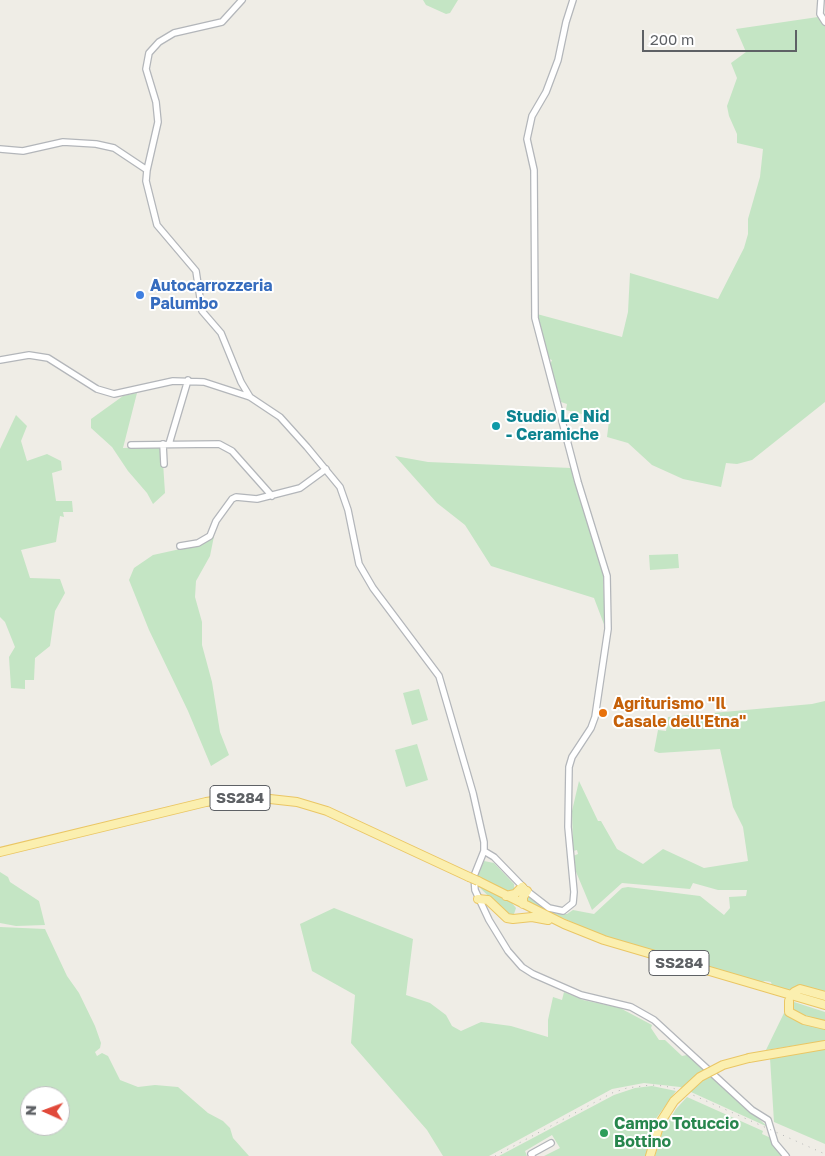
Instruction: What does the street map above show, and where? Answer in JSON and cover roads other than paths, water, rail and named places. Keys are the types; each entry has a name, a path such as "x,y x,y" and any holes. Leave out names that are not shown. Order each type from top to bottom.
{"main road":[{"name":"SS284","path":"0,852 206,802 235,798 261,798 297,802 327,810 564,924 628,948 793,997"},
{"path":"506,896 525,889"},
{"path":"507,918 518,913 519,902 525,889"},
{"path":"478,899 488,900 507,918 538,918 564,924"},
{"path":"825,996 800,989 793,997 788,1009 793,1015 825,1025"},
{"path":"793,997 825,1007"},
{"path":"650,1156 660,1123 674,1101 700,1077 723,1065 749,1058 825,1045"}],"street":[{"path":"242,0 222,22 174,33 159,42 149,53 146,69 156,102 158,122 147,170 147,189 154,220 160,230 196,272 202,311 221,333 241,382 250,397"},
{"path":"484,851 494,857 525,889 555,910 567,910 573,903 574,892 568,827 569,768 572,757 591,728 595,717 608,619 606,569 578,482 534,314 534,170 527,134 532,116 546,92 558,60 573,0"},
{"path":"821,0 820,14 825,22"},
{"path":"0,149 23,151 63,142 96,144 114,148 147,170"},
{"path":"0,360 29,355 48,358 97,389 114,394 164,382 188,380 204,382 250,397 280,417 326,469 344,495 359,564 373,588 439,676 473,793 484,851 474,876 478,899 508,951 527,971 581,995 631,1007 654,1020 752,1110 768,1120 775,1143 786,1156"},
{"path":"164,464 166,444 188,380"},
{"path":"132,445 213,443 229,448 272,496"},
{"path":"180,546 198,543 210,536 216,521 232,499 236,497 257,499 300,488 326,469"},
{"path":"532,1156 531,1154 551,1143"}],"railway":[{"path":"495,1156 612,1093 627,1088 651,1085 665,1086 686,1092 825,1154"}],"place":[{"name":"Autocarrozzeria Palumbo","path":"140,295"},
{"name":"Studio Le Nid - Ceramiche","path":"496,426"},
{"name":"Agriturismo \"Il Casale dell'Etna\"","path":"603,713"},
{"name":"Campo Totuccio Bottino","path":"604,1133"}]}
